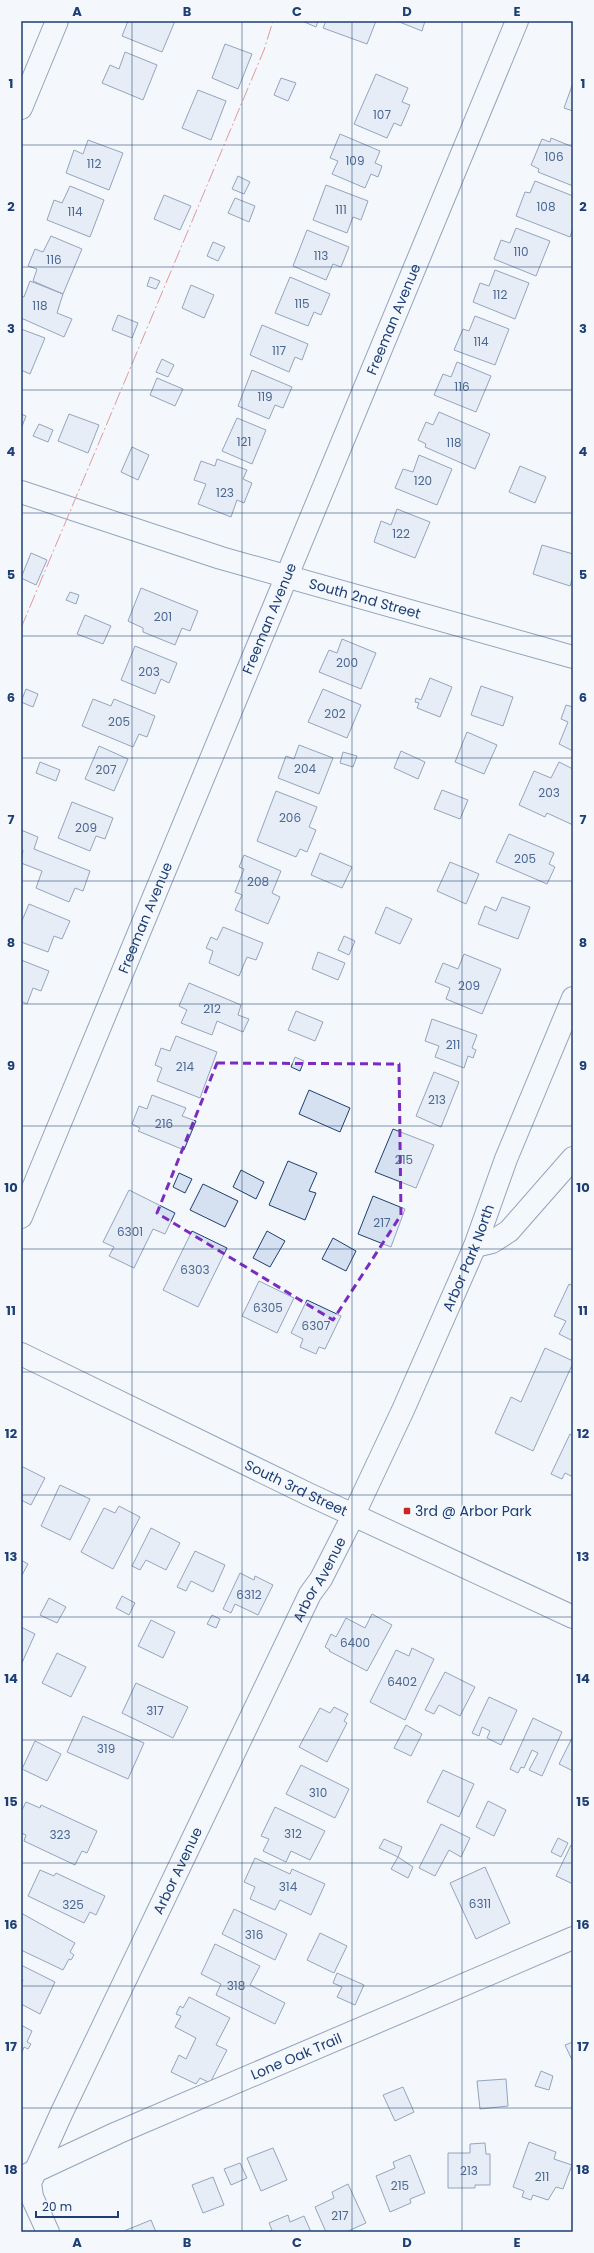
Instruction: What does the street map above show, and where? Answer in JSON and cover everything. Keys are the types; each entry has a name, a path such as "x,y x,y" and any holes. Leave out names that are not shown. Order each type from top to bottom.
{"street":[{"path":"21,108 57,21"},
{"name":"Freeman Avenue","path":"21,1216 517,21"},
{"name":"South 2nd Street","path":"21,492 222,558 573,657"},
{"name":"Arbor Park North","path":"354,1514 403,1410 475,1246 506,1159 573,998"},
{"path":"475,1246 492,1242 509,1230 573,1158"},
{"name":"South 3rd Street","path":"21,1354 308,1494 354,1514 573,1617"},
{"name":"Arbor Avenue","path":"48,2232 32,2198 28,2174 65,2105 307,1601 354,1514"},
{"name":"Lone Oak Trail","path":"28,2174 117,2134 573,1938"}],"highlighted area":[{"path":"217,1063 399,1064 401,1215 333,1320 157,1213"}],"building":[{"path":"128,21 175,21 162,52 122,36"},
{"path":"302,21 318,21 316,27"},
{"path":"326,21 376,21 367,44 323,28"},
{"path":"397,21 425,21 422,31"},
{"path":"225,44 252,54 238,89 212,78"},
{"path":"125,52 157,65 143,100 102,83 110,65 119,69"},
{"path":"376,74 408,88 402,102 410,105 401,126 394,123 387,138 354,124"},
{"path":"281,78 296,83 288,101 274,95"},
{"path":"573,83 573,111 564,108"},
{"path":"198,90 226,101 211,140 182,128"},
{"path":"340,134 380,151 375,163 382,166 378,177 371,174 365,188 332,174 338,161 330,158"},
{"path":"551,138 573,147 573,186 538,172 539,169 531,165 542,139 550,142"},
{"path":"88,140 123,153 109,190 66,173 74,150 83,154"},
{"path":"238,176 250,182 244,194 232,189"},
{"path":"535,181 573,196 573,228 570,237 516,216 525,192 530,193"},
{"path":"326,185 368,201 361,220 353,217 347,233 313,220"},
{"path":"70,186 104,200 90,237 47,220 54,200 62,203"},
{"path":"164,195 191,206 180,230 154,219"},
{"path":"235,198 255,206 249,222 228,213"},
{"path":"516,228 550,241 536,276 494,259 501,240 510,243"},
{"path":"307,230 349,247 341,267 333,264 326,280 293,266"},
{"path":"51,236 82,249 63,294 33,281 37,269 28,266 35,249 43,252"},
{"path":"213,242 225,247 218,261 207,256"},
{"path":"495,270 529,283 515,319 473,302 480,283 489,286"},
{"path":"150,277 160,281 156,289 147,286"},
{"path":"290,277 330,294 321,315 314,312 308,326 275,313"},
{"path":"30,281 63,294 57,313 72,319 64,337 21,318 21,296 24,297"},
{"path":"191,285 214,295 204,318 182,308"},
{"path":"118,315 138,323 132,338 112,330"},
{"path":"475,316 509,329 495,365 454,350 463,329 469,331"},
{"path":"262,325 308,344 302,360 295,357 289,372 250,355"},
{"path":"21,329 45,338 30,374 21,370"},
{"path":"162,359 174,365 168,377 156,372"},
{"path":"457,362 491,376 476,412 434,395 443,374 451,377"},
{"path":"252,370 292,387 283,408 275,405 269,419 238,406"},
{"path":"157,378 183,389 175,406 150,395"},
{"path":"439,412 490,434 475,469 425,447 426,444 418,440 426,422 433,425"},
{"path":"21,414 26,416 21,429"},
{"path":"69,414 99,425 88,453 58,441"},
{"path":"237,418 266,430 252,464 222,451"},
{"path":"39,424 53,430 48,442 33,436"},
{"path":"132,447 149,455 138,480 121,472"},
{"path":"419,455 452,469 437,505 395,488 403,469 413,472"},
{"path":"217,459 247,470 243,479 252,483 244,503 237,500 231,517 198,504 206,484 194,480 201,461 215,466"},
{"path":"520,466 546,477 535,503 509,492"},
{"path":"397,509 430,522 415,558 374,542 381,521 391,525"},
{"path":"542,545 573,554 573,577 570,586 533,574"},
{"path":"31,553 47,560 36,585 21,578"},
{"path":"141,588 198,611 190,631 182,628 175,645 143,632 143,628 128,621"},
{"path":"70,592 79,595 76,604 66,600"},
{"path":"85,615 111,626 103,644 77,634"},
{"path":"342,639 376,653 361,689 319,672 329,650 337,653"},
{"path":"135,646 177,663 169,683 161,679 155,694 121,680"},
{"path":"430,678 452,687 440,717 417,708 419,703 415,702 416,698 421,700"},
{"path":"481,686 513,697 503,726 471,715"},
{"path":"26,689 38,694 33,707 21,702"},
{"path":"323,689 361,705 347,738 308,722"},
{"path":"93,699 111,706 114,699 155,716 147,737 139,734 133,747 82,726"},
{"path":"566,705 573,707 573,751 559,744 568,722 561,719"},
{"path":"467,732 497,745 484,774 455,762"},
{"path":"299,745 333,758 319,794 278,778 286,756 294,759"},
{"path":"99,746 128,759 114,791 85,779"},
{"path":"401,751 425,762 418,779 394,768"},
{"path":"343,752 357,756 353,767 340,763"},
{"path":"40,762 60,770 56,781 36,773"},
{"path":"559,762 573,769 573,825 547,813 545,817 519,805 534,771 551,778"},
{"path":"442,790 468,800 460,819 434,809"},
{"path":"276,791 317,807 309,827 316,830 307,852 300,849 296,857 257,841"},
{"path":"72,802 113,818 105,839 96,836 90,851 58,838"},
{"path":"21,830 38,837 34,849 90,871 83,891 75,888 69,902 36,888 42,871 21,863 23,850 21,849"},
{"path":"509,834 554,853 549,864 555,867 547,884 496,862"},
{"path":"320,853 352,867 342,888 311,875"},
{"path":"244,855 281,871 272,893 280,897 268,924 235,910 242,895 235,892 244,869 239,867"},
{"path":"450,862 479,874 466,904 437,891"},
{"path":"502,897 530,907 518,939 478,924 485,906 496,911"},
{"path":"29,904 70,921 62,939 54,936 48,952 21,942 21,923"},
{"path":"386,907 412,919 400,944 375,933"},
{"path":"223,927 263,943 256,960 247,957 239,976 209,963 213,951 206,948 211,937 217,940"},
{"path":"344,936 355,941 349,955 338,950"},
{"path":"318,952 345,963 338,980 312,969"},
{"path":"464,954 501,969 482,1014 446,999 450,988 435,982 443,963 458,969"},
{"path":"21,960 49,971 41,991 33,988 27,1004 21,1001"},
{"path":"189,983 241,1005 238,1015 249,1019 243,1032 217,1021 212,1035 181,1023 187,1010 179,1006"},
{"path":"296,1011 323,1022 315,1041 288,1030"},
{"path":"432,1019 477,1035 472,1048 476,1050 473,1058 468,1056 464,1068 435,1057 439,1046 425,1041"},
{"path":"176,1036 217,1052 200,1098 157,1081 162,1068 155,1065 161,1048 170,1051"},
{"path":"295,1057 304,1061 300,1071 291,1067"},
{"path":"434,1072 459,1082 441,1127 416,1116"},
{"path":"309,1090 350,1108 340,1132 299,1114"},
{"path":"152,1095 186,1108 182,1116 196,1121 184,1150 138,1131 140,1128 132,1124 139,1106 147,1109"},
{"path":"393,1129 434,1145 416,1188 375,1172"},
{"path":"288,1161 317,1173 309,1191 316,1193 305,1220 269,1205"},
{"path":"241,1170 264,1182 256,1199 233,1187"},
{"path":"179,1173 192,1179 185,1193 173,1187"},
{"path":"203,1184 238,1201 225,1227 190,1210"},
{"path":"129,1190 175,1213 165,1234 153,1229 134,1268 109,1256 114,1247 103,1242"},
{"path":"373,1196 405,1209 391,1247 358,1234"},
{"path":"192,1231 227,1248 198,1307 163,1290"},
{"path":"267,1231 285,1241 270,1267 253,1258"},
{"path":"333,1238 356,1251 346,1271 322,1259"},
{"path":"259,1281 294,1298 277,1333 242,1316"},
{"path":"569,1284 573,1286 573,1341 559,1334 566,1321 554,1316"},
{"path":"307,1300 341,1316 325,1349 319,1347 316,1354 300,1347 303,1339 291,1333"},
{"path":"545,1348 573,1361 573,1363 533,1451 495,1433 511,1397 521,1402"},
{"path":"570,1434 573,1436 573,1477 565,1473 562,1479 551,1474"},
{"path":"21,1466 45,1478 31,1505 21,1500"},
{"path":"60,1485 90,1499 70,1540 41,1526"},
{"path":"119,1506 140,1517 113,1569 81,1552 104,1508 115,1513"},
{"path":"151,1528 180,1543 166,1570 146,1560 140,1570 132,1566"},
{"path":"195,1551 225,1565 213,1592 191,1581 186,1591 177,1587"},
{"path":"21,1560 28,1564 21,1577"},
{"path":"240,1573 254,1580 255,1576 273,1585 258,1615 235,1604 231,1613 223,1609"},
{"path":"122,1596 135,1603 129,1615 116,1608"},
{"path":"49,1598 66,1607 57,1623 40,1615"},
{"path":"372,1614 392,1625 367,1671 329,1651 330,1650 325,1647 331,1634 336,1637 346,1618 365,1628"},
{"path":"212,1615 220,1619 216,1628 207,1624"},
{"path":"151,1620 175,1632 163,1658 138,1646"},
{"path":"21,1627 35,1634 21,1665"},
{"path":"412,1648 434,1659 405,1720 370,1702 396,1650 409,1656"},
{"path":"57,1653 86,1667 71,1697 42,1683"},
{"path":"445,1672 475,1687 460,1716 439,1705 434,1714 425,1710"},
{"path":"136,1683 188,1707 173,1738 122,1713"},
{"path":"489,1697 517,1710 501,1745 487,1738 490,1731 482,1727 479,1736 472,1733"},
{"path":"334,1707 348,1714 344,1721 347,1723 327,1762 299,1747 320,1708 330,1713"},
{"path":"83,1716 144,1743 128,1779 67,1752"},
{"path":"533,1718 562,1732 542,1776 529,1770 538,1753 532,1750 524,1768 521,1767 518,1773 510,1769"},
{"path":"406,1725 422,1734 411,1756 394,1748"},
{"path":"573,1736 573,1771 559,1764"},
{"path":"35,1741 61,1754 47,1781 22,1769"},
{"path":"301,1765 349,1789 335,1818 286,1794"},
{"path":"443,1770 474,1784 459,1817 427,1802"},
{"path":"488,1801 506,1810 494,1836 476,1827"},
{"path":"26,1802 40,1808 41,1805 97,1831 87,1853 82,1851 75,1865 24,1841 26,1835 21,1833 21,1812"},
{"path":"275,1807 325,1831 310,1860 291,1851 286,1862 263,1851 269,1839 261,1836"},
{"path":"441,1824 470,1838 461,1857 449,1850 435,1876 419,1868"},
{"path":"558,1838 568,1843 561,1857 551,1852"},
{"path":"384,1839 402,1847 398,1857 379,1848"},
{"path":"571,1845 573,1846 573,1884 556,1876"},
{"path":"398,1857 413,1867 408,1878 391,1869"},
{"path":"255,1858 290,1874 292,1869 325,1884 311,1915 280,1900 275,1910 250,1899 255,1887 244,1882"},
{"path":"485,1867 510,1923 476,1939 450,1883"},
{"path":"40,1870 54,1876 56,1873 105,1896 96,1915 90,1912 84,1923 28,1896"},
{"path":"234,1909 287,1934 275,1960 222,1934"},
{"path":"21,1913 75,1943 70,1952 74,1955 71,1960 69,1959 63,1970 21,1950"},
{"path":"320,1933 347,1946 334,1973 307,1960"},
{"path":"215,1944 260,1966 250,1985 285,2003 275,2024 216,1995 221,1984 201,1974"},
{"path":"21,1965 55,1982 40,2014 21,2004 21,1984 23,1980 21,1978"},
{"path":"337,1973 364,1985 355,2005 337,1997 342,1987 333,1983"},
{"path":"189,1997 230,2018 216,2045 227,2050 210,2083 200,2078 196,2084 171,2072 179,2055 186,2059 196,2038 175,2027 181,2016 176,2014 180,2006 183,2008"},
{"path":"21,2025 32,2031 27,2042 31,2044 28,2049 24,2047 21,2055"},
{"path":"573,2042 573,2062 565,2045"},
{"path":"541,2071 553,2076 549,2090 535,2086"},
{"path":"506,2079 508,2106 480,2109 477,2081"},
{"path":"403,2087 414,2112 395,2121 383,2095"},
{"path":"529,2142 556,2152 554,2159 572,2165 563,2189 556,2187 548,2200 533,2195 531,2200 522,2197 524,2191 513,2187"},
{"path":"485,2143 486,2154 490,2154 490,2185 475,2185 475,2188 448,2188 448,2153 470,2153 470,2144"},
{"path":"273,2148 287,2180 261,2191 247,2158"},
{"path":"410,2155 425,2193 410,2199 411,2203 390,2212 376,2176 395,2168 393,2162"},
{"path":"240,2163 247,2178 231,2185 224,2169"},
{"path":"213,2177 224,2205 203,2213 192,2185"},
{"path":"348,2184 366,2223 346,2232 326,2232 315,2207 334,2198 332,2192"},
{"path":"288,2215 290,2222 304,2216 311,2232 267,2232 272,2230 269,2223"},
{"path":"151,2220 156,2232 124,2231"}],"power":[{"path":"21,628 264,50 273,21"}],"place":[{"name":"3rd @ Arbor Park","path":"407,1511"}]}
